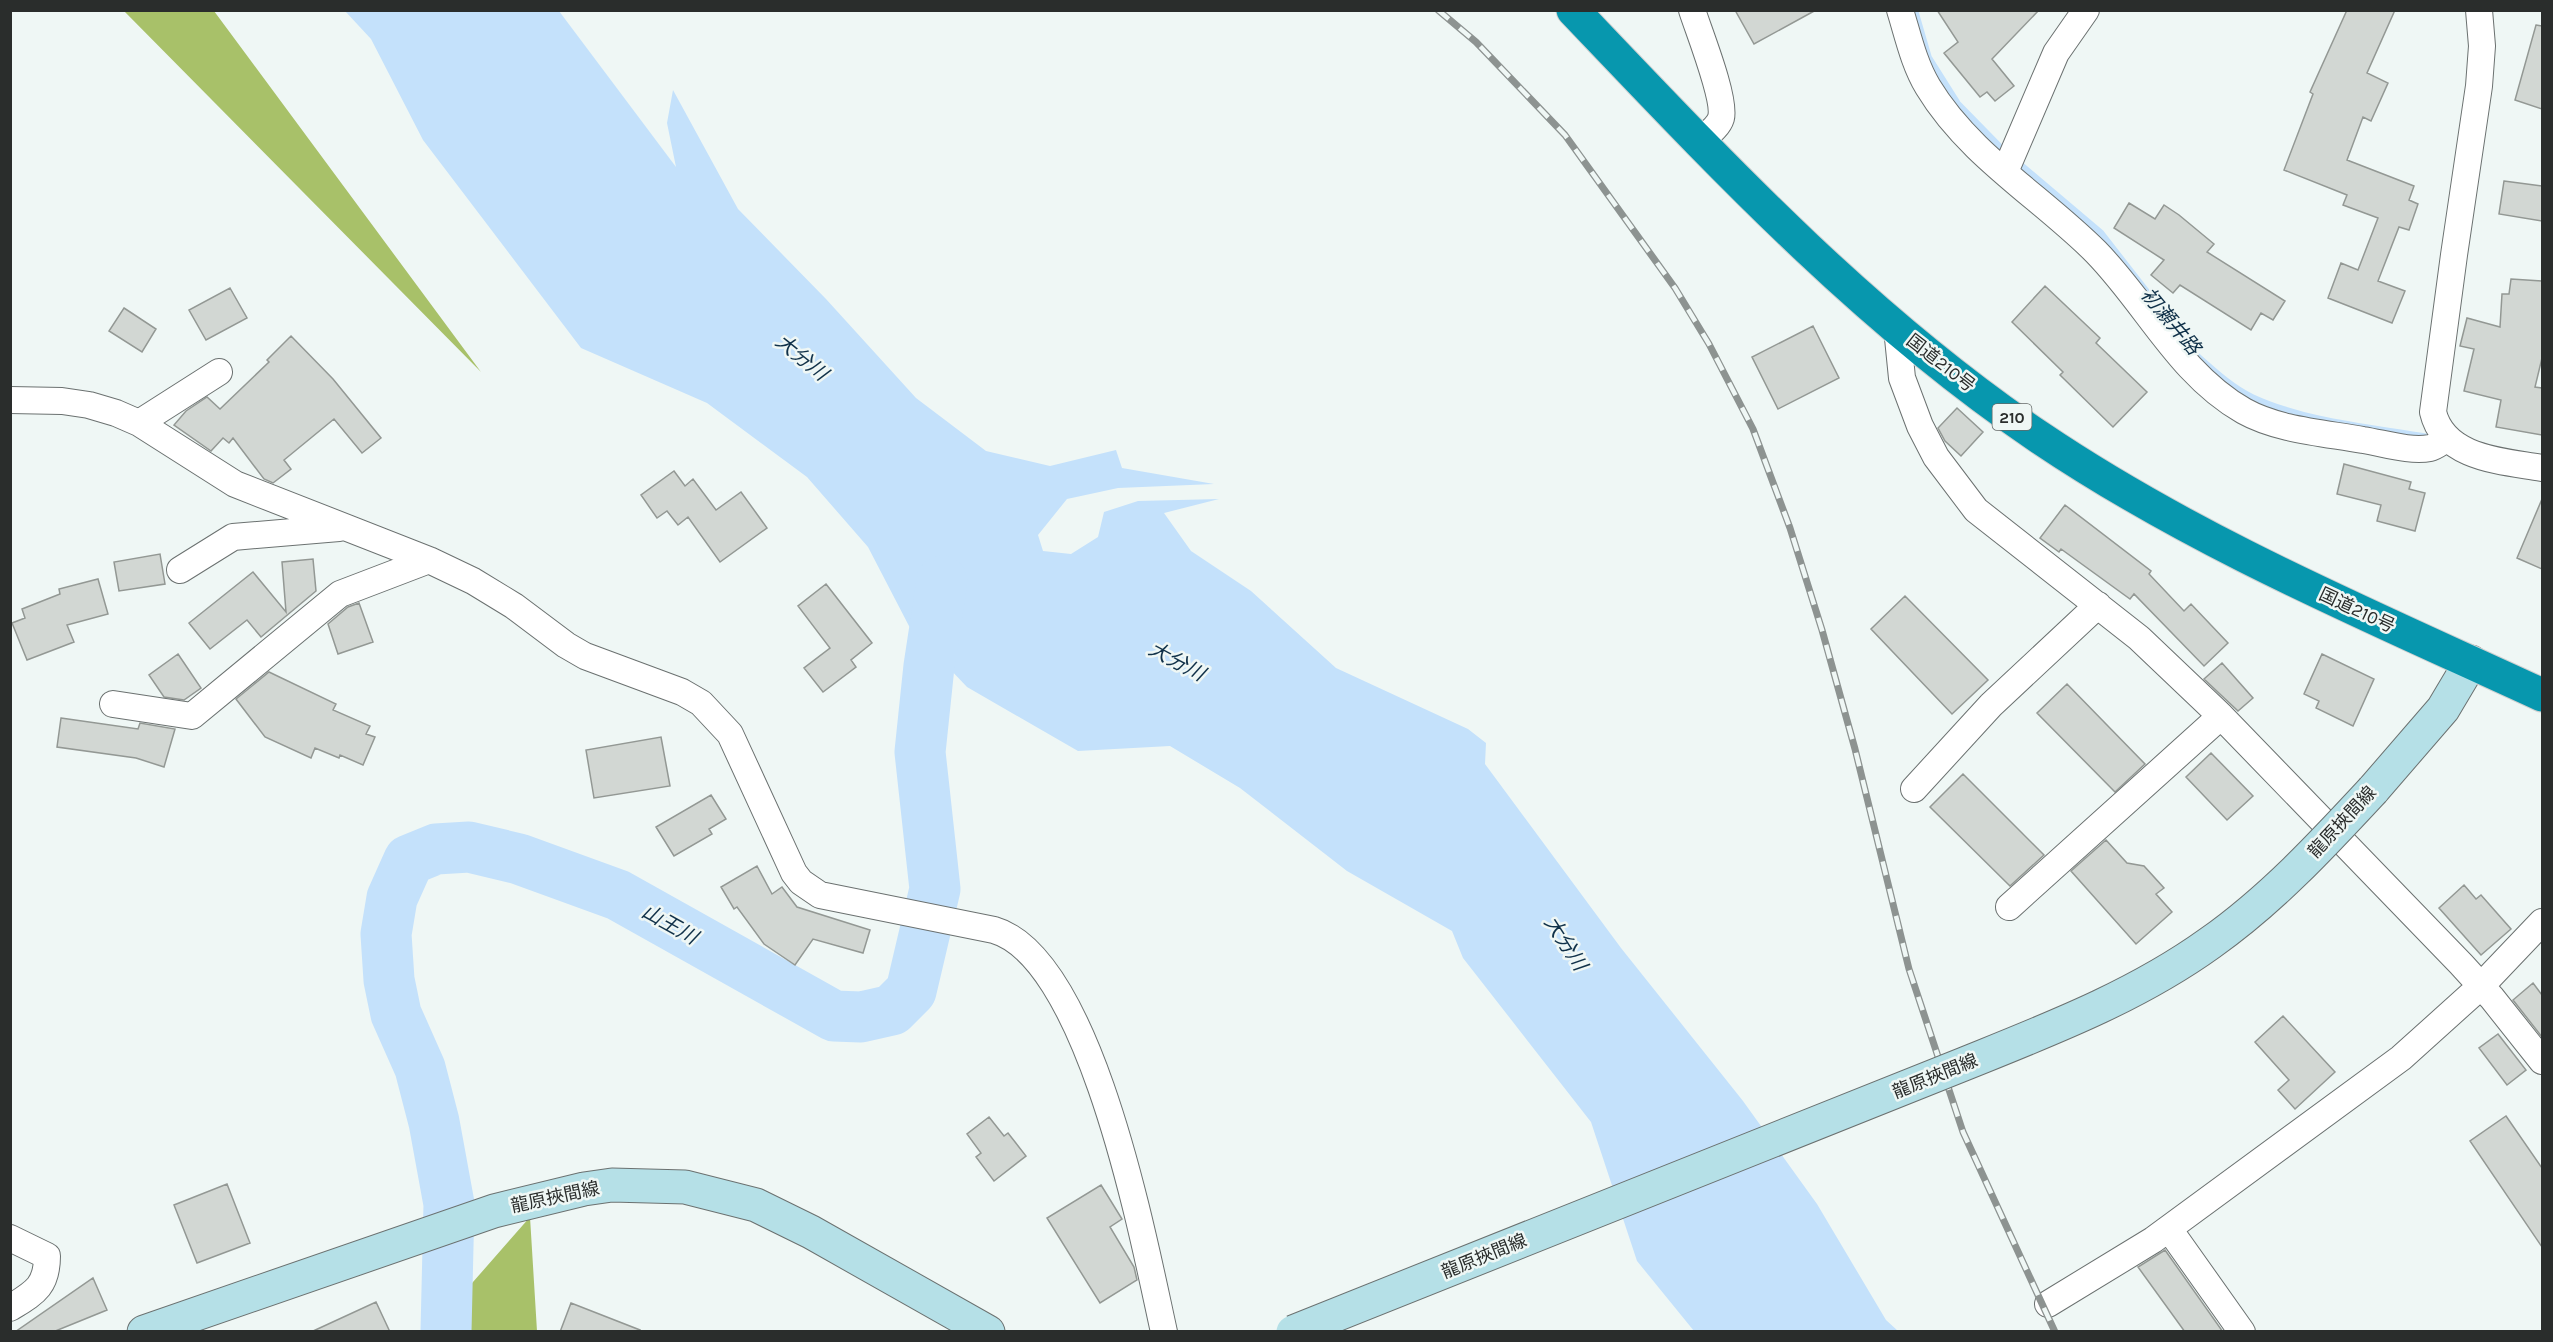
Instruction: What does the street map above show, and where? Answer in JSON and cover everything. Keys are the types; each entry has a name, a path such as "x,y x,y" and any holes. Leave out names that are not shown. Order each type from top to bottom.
{"highway":[{"name":"国道210号","path":"1573,10 1699,142 1810,251 1897,328 2037,435 2134,497 2230,550 2542,695"}],"main road":[{"name":"龍原挾間線","path":"1293,1332 1974,1060 2121,996 2188,958 2233,925 2289,878 2373,790 2443,709 2471,662"},
{"name":"龍原挾間線","path":"144,1332 523,1203 612,1185 685,1187 722,1194 779,1215 988,1332"}],"street":[{"path":"1692,10 1719,93 1721,109 1721,118 1717,125 1699,142"},
{"path":"1900,10 1917,63 1928,87 1968,137 2097,253 2188,365 2204,381 2245,411 2289,426 2415,448 2432,448 2446,439"},
{"path":"2005,172 2056,53 2086,10"},
{"path":"2479,10 2482,46 2479,86 2434,398 2436,422 2446,439 2475,454 2542,468"},
{"path":"1897,328 1899,360 1906,390 1926,438 1942,467 1982,516 2139,638 2221,716 2481,986 2542,1061"},
{"path":"139,423 219,372"},
{"path":"10,400 89,405 139,423 235,484 260,496 348,527 429,560 506,601 566,645 585,656 682,692 701,703 730,734 794,873 801,882 820,895 1005,933 1028,950 1044,967 1079,1030 1120,1147 1164,1332"},
{"path":"180,570 233,537 348,527"},
{"path":"113,704 192,716 340,594 429,560"},
{"path":"1914,789 1991,705 2098,604"},
{"path":"2009,907 2221,716"},
{"path":"2048,1304 2124,1259 2169,1228 2401,1058 2481,986 2542,922"},
{"path":"2169,1228 2242,1332"},
{"path":"10,1238 47,1256 47,1270 39,1289 10,1308"}],"green space":[{"path":"124,11 214,11 481,372"},
{"path":"530,1217 537,1331 430,1331"}],"water":[{"name":"大分川","path":"345,11 559,11 676,167 667,123 673,90 738,209 826,299 916,398 986,451 1050,466 1116,450 1122,468 1214,484 1118,488 1067,499 1038,535 1043,551 1071,554 1098,537 1104,512 1138,501 1219,499 1164,513 1191,551 1251,591 1336,668 1468,729 1486,743 1485,764 1621,948 1743,1101 1817,1204 1886,1320 1898,1331 1694,1331 1637,1261 1591,1122 1463,958 1452,931 1347,871 1240,788 1170,746 1078,751 967,687 909,626 868,547 807,477 707,403 581,348 423,140 371,39"}],"building":[{"path":"1735,10 1816,10 1754,44"},
{"path":"1937,10 2039,10 1992,59 2014,86 1995,101 1987,92 1980,97 1944,53 1958,42"},
{"path":"2347,10 2395,10 2367,73 2388,83 2371,121 2363,117 2347,160 2414,186 2409,200 2418,204 2409,230 2399,227 2378,281 2405,291 2392,323 2328,298 2341,263 2358,270 2378,218 2343,205 2347,195 2284,170 2313,94 2310,92"},
{"path":"2536,25 2542,26 2542,109 2515,100"},
{"path":"2504,181 2542,186 2542,221 2499,214"},
{"path":"2129,203 2155,219 2164,205 2214,244 2207,252 2285,301 2273,320 2261,313 2251,330 2180,285 2173,293 2151,275 2164,260 2114,228"},
{"path":"2511,279 2542,281 2542,358 2535,387 2542,388 2542,435 2496,427 2501,400 2464,391 2474,349 2460,346 2467,318 2500,327 2502,294 2509,294"},
{"path":"2045,286 2100,338 2096,343 2147,392 2113,427 2060,375 2063,372 2012,322"},
{"path":"230,288 247,318 206,340 189,310"},
{"path":"124,308 156,329 142,352 109,331"},
{"path":"1813,326 1839,378 1778,409 1752,357"},
{"path":"291,336 333,379 381,438 362,453 334,419 284,460 291,469 273,483 264,479 233,438 229,443 223,438 211,451 174,425 186,411 207,397 220,409 269,362 267,360"},
{"path":"1957,408 1983,432 1961,456 1945,441 1938,428"},
{"path":"2344,464 2411,482 2409,489 2425,493 2415,531 2377,521 2381,505 2337,494"},
{"path":"674,471 685,486 693,479 716,510 741,492 767,528 720,562 688,517 678,525 667,511 657,518 641,495"},
{"path":"2542,499 2542,569 2517,558"},
{"path":"2065,505 2151,571 2149,574 2184,611 2191,604 2228,643 2204,666 2134,594 2130,599 2061,549 2059,552 2040,538"},
{"path":"160,554 165,584 119,591 114,562"},
{"path":"313,559 316,591 261,637 247,620 210,649 189,623 253,572 286,612 282,562"},
{"path":"98,579 108,614 67,625 74,642 27,660 12,623 25,618 22,609 60,594 59,589"},
{"path":"826,584 872,643 851,660 856,667 823,692 804,668 830,648 798,606"},
{"path":"1905,596 1988,680 1952,714 1871,629"},
{"path":"359,603 373,642 338,654 328,624 348,607"},
{"path":"178,654 201,688 184,700 164,697 149,675"},
{"path":"2322,654 2374,679 2353,726 2316,708 2319,701 2304,694"},
{"path":"2222,663 2253,698 2238,711 2204,679"},
{"path":"269,672 336,704 333,710 370,726 366,734 375,737 363,765 315,748 311,758 265,737 236,699"},
{"path":"2067,684 2145,764 2115,792 2037,713"},
{"path":"61,718 138,729 140,723 175,729 164,767 136,758 57,747"},
{"path":"661,737 670,786 594,798 586,750"},
{"path":"2211,753 2253,796 2227,820 2186,777"},
{"path":"1963,774 2044,855 2010,886 1930,807"},
{"path":"711,795 726,819 709,829 712,834 674,856 656,827"},
{"path":"2106,840 2127,863 2144,866 2164,888 2156,894 2172,912 2136,944 2071,871"},
{"path":"757,866 772,894 782,887 797,907 870,930 863,953 813,939 795,965 764,944 737,907 734,909 721,887"},
{"path":"2464,885 2476,899 2481,895 2511,929 2481,955 2439,908"},
{"path":"2533,983 2542,995 2542,1037 2513,1000"},
{"path":"2283,1016 2335,1072 2295,1109 2278,1090 2289,1080 2255,1042"},
{"path":"2498,1034 2526,1070 2507,1085 2479,1048"},
{"path":"2506,1116 2542,1168 2542,1247 2470,1141"},
{"path":"989,1117 1004,1136 1008,1133 1026,1156 994,1181 976,1157 981,1153 967,1134"},
{"path":"227,1184 250,1243 197,1263 174,1205"},
{"path":"1101,1185 1122,1219 1110,1227 1134,1267 1137,1280 1100,1303 1047,1218"},
{"path":"2165,1250 2223,1332 2185,1332 2138,1267"},
{"path":"93,1278 107,1310 53,1332 15,1332"},
{"path":"376,1302 390,1332 311,1332"},
{"path":"571,1303 640,1330 639,1332 560,1332"}],"waterway":[{"name":"初瀬井路","path":"1914,10 1928,58 1957,104 2003,151 2100,233 2146,292"},
{"name":"初瀬井路","path":"2196,356 2237,389 2273,406 2338,424 2428,438"},
{"name":"山王川","path":"446,1332 449,1204 434,1122 420,1068 396,1014 389,980 386,934 392,898 409,860 436,849 469,847 519,859 618,895 834,1016 861,1017 892,1010 911,991 935,889 920,752 929,666 942,581"}],"railway":[{"path":"1438,10 1476,42 1565,135 1675,288 1709,344 1753,429 1790,528 1822,630 1855,749 1909,969 1963,1132 2055,1332"}]}
